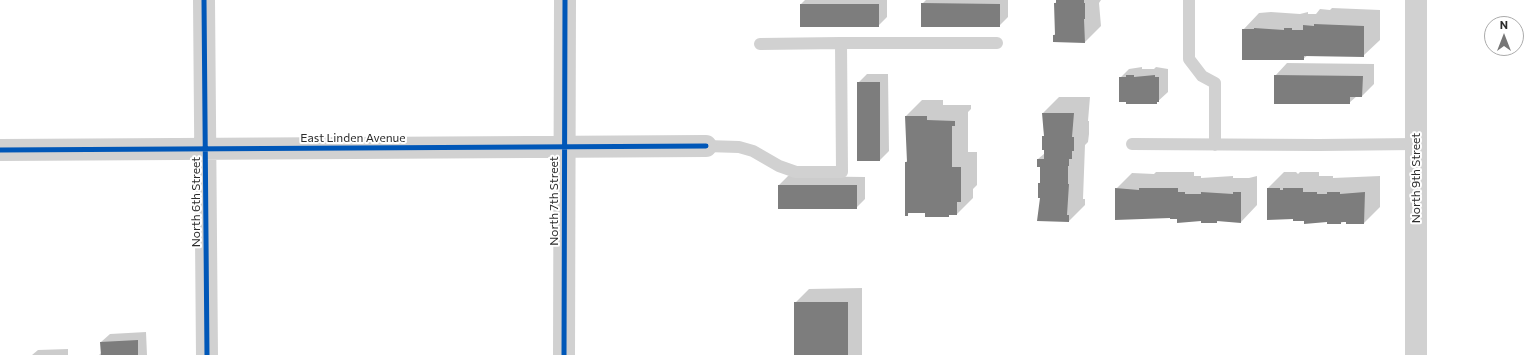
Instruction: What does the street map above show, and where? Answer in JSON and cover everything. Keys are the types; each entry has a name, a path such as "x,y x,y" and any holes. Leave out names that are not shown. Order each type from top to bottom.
{"street":[{"name":"North 6th Street","path":"204,0 207,355"},
{"name":"North 7th Street","path":"564,355 565,0"},
{"name":"North 9th Street","path":"1416,0 1416,355"},
{"name":"East Linden Avenue","path":"0,150 706,146"}],"lane":[{"path":"1189,0 1189,59 1202,76 1215,83 1215,145"},
{"path":"706,146 739,147 753,151 779,166 796,172 842,172 841,43"},
{"path":"760,44 997,43"},
{"path":"1132,144 1416,144"}],"building":[{"path":"1056,0 1084,0 1085,43 1053,42 1053,35 1055,35 1054,3 1056,3"},
{"path":"921,3 1000,4 1000,27 921,27"},
{"path":"800,4 879,4 879,27 800,27"},
{"path":"1314,24 1364,26 1364,57 1304,56 1304,60 1242,60 1242,29 1254,28 1284,30 1284,28 1292,28 1292,30 1303,30 1303,25 1314,26"},
{"path":"1126,75 1134,75 1134,77 1155,75 1155,77 1159,77 1159,102 1157,102 1157,104 1126,104 1126,102 1119,102 1119,77 1126,77"},
{"path":"1274,75 1363,76 1362,97 1350,97 1350,104 1274,104"},
{"path":"857,82 880,82 880,161 857,161"},
{"path":"1042,113 1074,113 1072,137 1074,137 1074,151 1072,151 1072,159 1069,159 1068,166 1069,184 1067,215 1069,215 1069,222 1037,221 1040,198 1038,198 1038,183 1040,183 1040,167 1037,167 1037,159 1044,159 1044,150 1042,150 1042,136 1044,136"},
{"path":"905,116 927,116 927,120 955,121 955,126 952,126 952,167 961,167 961,202 957,202 957,215 949,215 949,217 925,217 925,213 908,213 908,216 905,216 905,162 907,162"},
{"path":"778,185 857,185 857,209 778,209"},
{"path":"1115,188 1139,190 1139,188 1178,188 1178,192 1185,192 1185,194 1201,194 1201,192 1233,194 1233,192 1241,192 1241,223 1217,221 1217,223 1201,223 1201,221 1177,223 1177,219 1170,218 1115,220"},
{"path":"1267,188 1280,188 1280,190 1283,190 1283,188 1303,188 1303,192 1317,192 1317,194 1327,194 1327,192 1340,192 1340,194 1365,192 1364,224 1346,224 1346,222 1341,222 1341,224 1327,224 1327,222 1304,224 1304,221 1293,221 1293,219 1267,220"},
{"path":"794,302 848,302 848,355 794,355"},
{"path":"138,340 138,355 101,355 100,342"}],"cycle path":[{"path":"204,0 207,355"},
{"path":"564,355 565,0"},
{"path":"0,150 706,146"}]}
